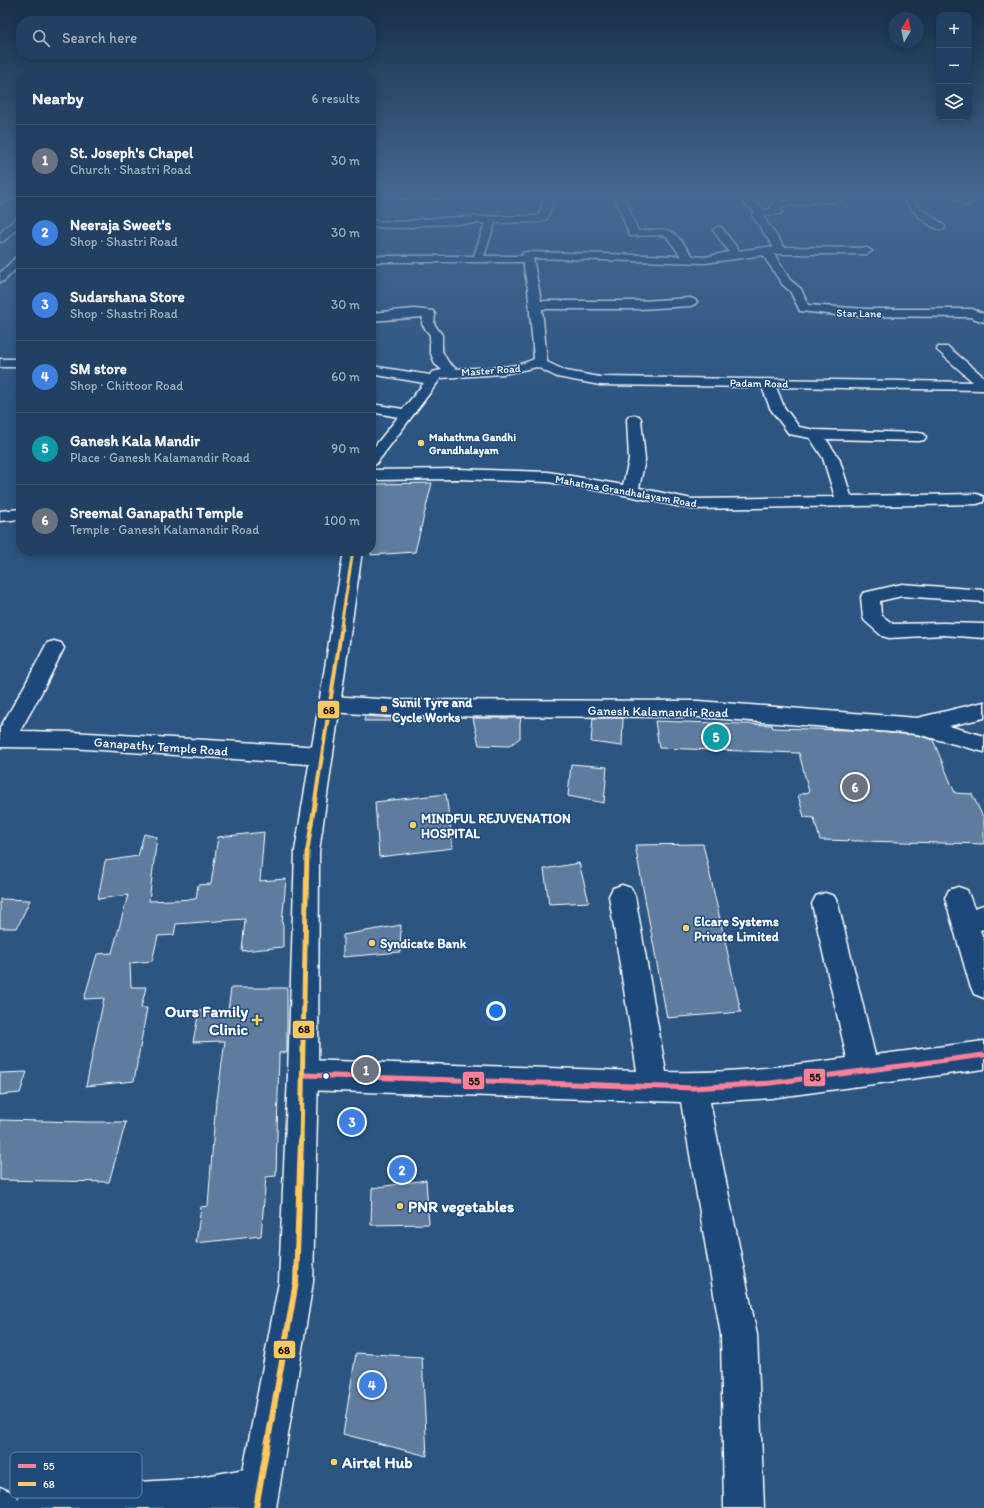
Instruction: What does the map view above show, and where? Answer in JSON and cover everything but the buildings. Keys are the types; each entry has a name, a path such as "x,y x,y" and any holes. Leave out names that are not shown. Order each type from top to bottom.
{"street":[{"name":"Master Road","path":"376,454 436,375 452,372 521,368 528,367 541,361 529,265"},
{"name":"Star Lane","path":"776,265 786,282 796,289 804,308 828,312 873,314 972,313 984,318"},
{"path":"0,266 12,266"},
{"path":"0,279 12,266"},
{"path":"535,305 640,305 691,302"},
{"path":"376,317 414,313 429,314 428,324 436,335 436,351 442,364 452,372"},
{"path":"943,350 984,385"},
{"name":"Padam Road","path":"537,362 562,374 600,381 984,385"},
{"path":"0,363 16,363"},
{"path":"376,371 433,380"},
{"path":"767,383 777,408 794,431 815,434 919,437"},
{"path":"376,409 407,414"},
{"path":"630,491 638,460 634,419"},
{"path":"815,434 831,458 844,501"},
{"name":"Mahatma Grandhalayam Road","path":"376,476 458,474 548,477 630,491 692,504 977,499"},
{"path":"0,516 16,514"},
{"path":"34,1508 190,1498 259,1496 296,1282 303,1075 307,852 352,556"},
{"path":"984,596 902,590 870,597 872,617 889,631 944,629 984,630"},
{"path":"2,740 35,686 54,648"},
{"name":"Ganesh Kalamandir Road","path":"330,704 394,708 698,709 917,726 984,710"},
{"path":"917,726 984,744"},
{"name":"Ganapathy Temple Road","path":"2,740 71,740 322,756"},
{"path":"622,896 654,1086"},
{"path":"958,898 975,920 984,985"},
{"path":"825,904 864,1071"},
{"path":"303,1075 693,1088 771,1083 984,1055"},
{"path":"693,1088 739,1335 744,1508"}],"transit line":[{"name":"68","path":"256,1508 296,1282 303,1075 307,851 352,556"},
{"name":"55","path":"303,1075 693,1088 771,1083 984,1055"}],"place":[{"name":"Mahathma Gandhi Grandhalayam","path":"421,443"},
{"name":"Sunil Tyre and Cycle Works","path":"384,709"},
{"name":"Ganesh Kala Mandir","path":"716,737"},
{"name":"Sreemal Ganapathi Temple","path":"855,787"},
{"name":"MINDFUL REJUVENATION HOSPITAL","path":"413,825"},
{"name":"Elcare Systems Private Limited","path":"686,928"},
{"name":"Syndicate Bank","path":"372,943"},
{"name":"Ours Family Clinic","path":"257,1020"},
{"name":"St. Joseph's Chapel","path":"366,1070"},
{"name":"Sudarshana Store","path":"352,1122"},
{"name":"Neeraja Sweet's","path":"402,1170"},
{"name":"PNR vegetables","path":"400,1206"},
{"name":"SM store","path":"372,1385"},
{"name":"Airtel Hub","path":"334,1462"}]}
